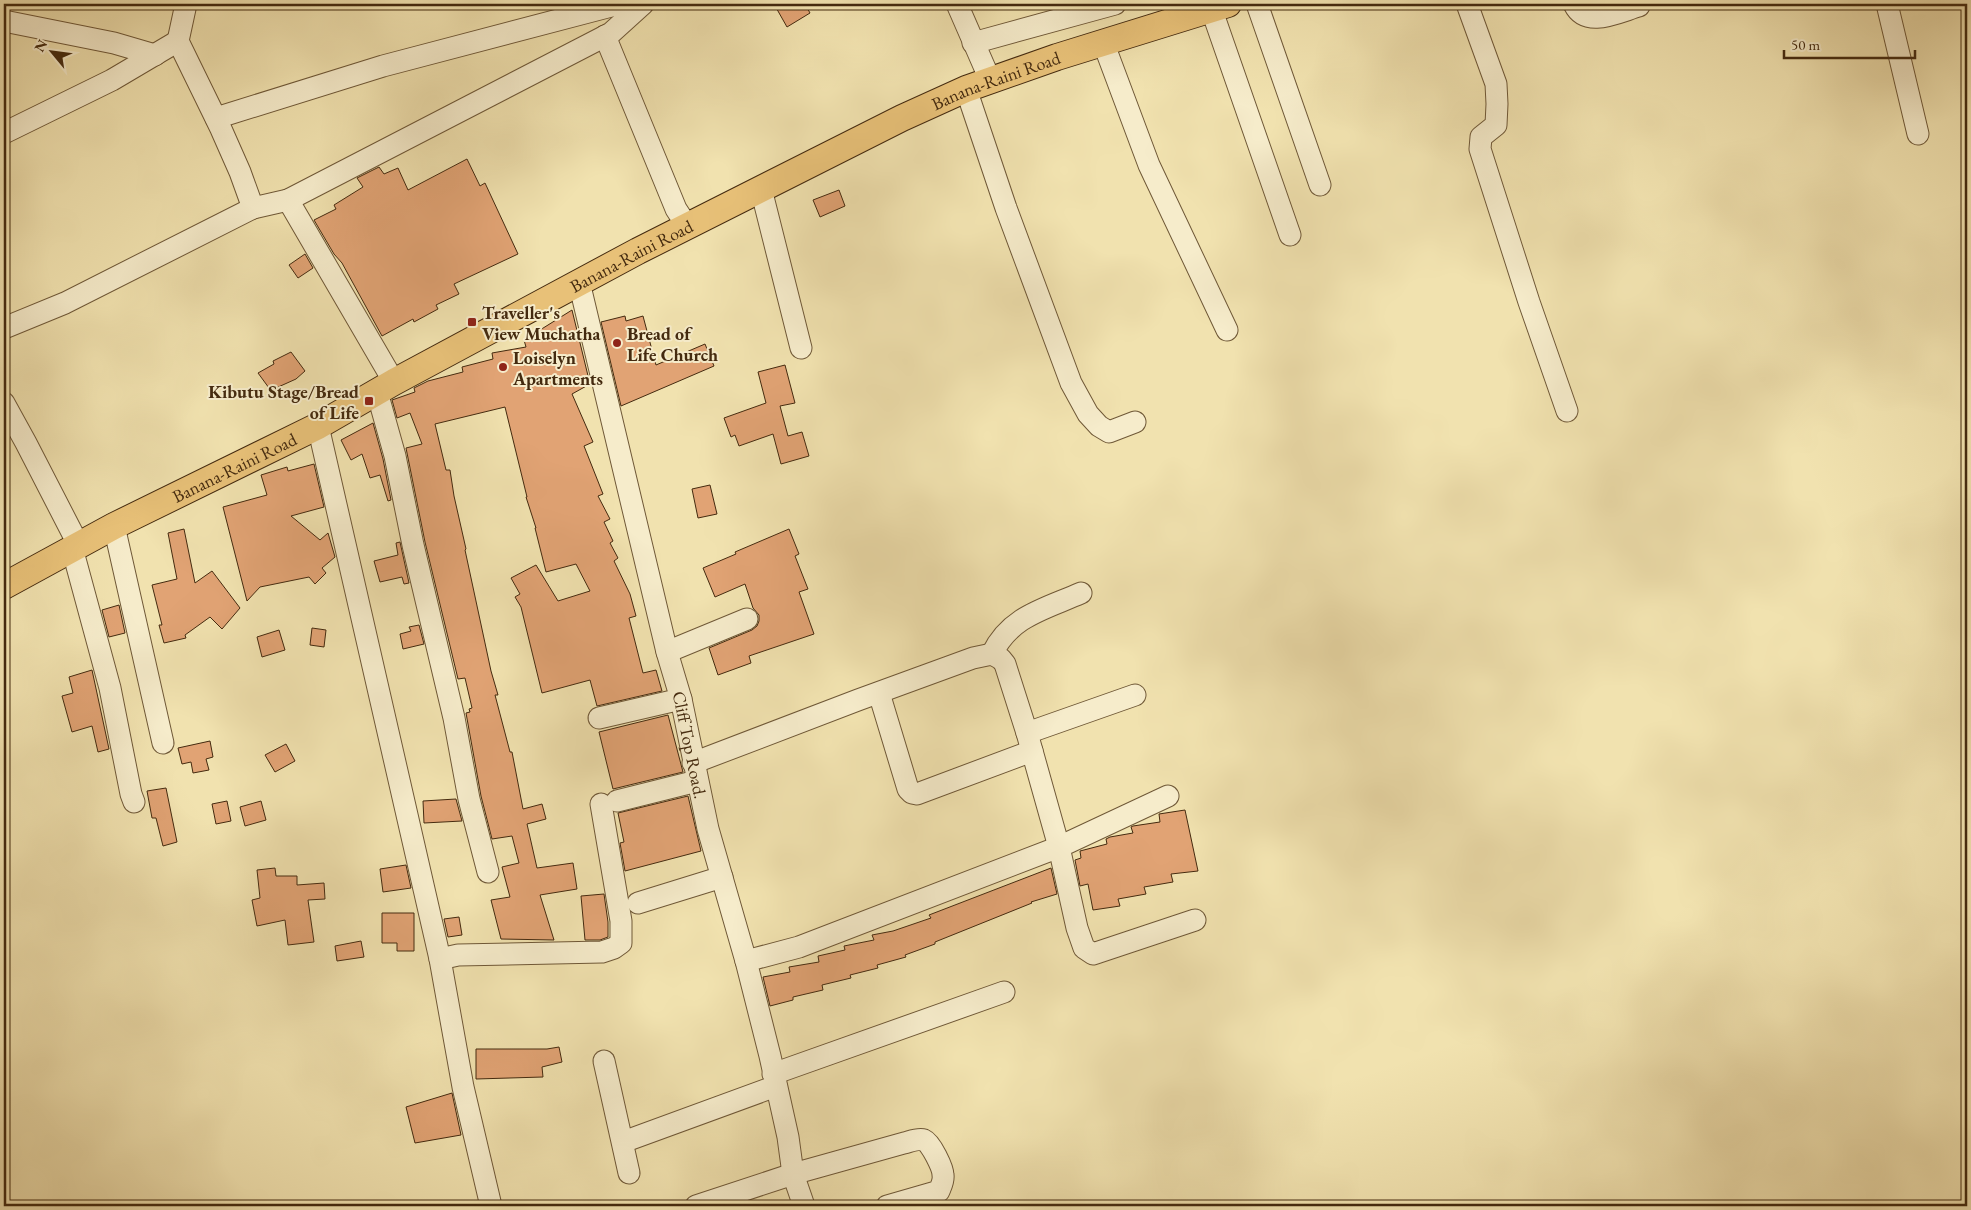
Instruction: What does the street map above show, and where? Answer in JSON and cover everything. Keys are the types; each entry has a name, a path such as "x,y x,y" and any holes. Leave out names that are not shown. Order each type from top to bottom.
{"main road":[{"name":"Banana-Raini Road","path":"4,586 114,526 318,426 579,282 902,118 966,89 991,82 1057,57 1220,6"}],"street":[{"path":"186,4 178,41 216,118 240,172 253,208"},
{"path":"216,118 383,66 619,4"},
{"path":"4,328 65,302 253,208 288,200 605,36 644,4"},
{"path":"957,4 991,82"},
{"path":"973,43 1115,4"},
{"path":"1257,4 1320,185"},
{"path":"1467,4 1496,84 1496,125 1481,137 1480,149 1529,302 1567,411"},
{"path":"1574,4 1578,12 1586,17 1597,18 1639,6"},
{"path":"1887,4 1918,134"},
{"path":"1220,6 1290,234"},
{"path":"4,20 155,55"},
{"path":"605,36 676,209 687,226"},
{"path":"4,133 112,80 178,41"},
{"path":"1103,42 1150,165 1227,330"},
{"path":"966,89 1006,208 1071,383 1088,414 1099,426 1109,432 1135,422"},
{"path":"760,189 802,348"},
{"path":"288,200 386,387 395,456 413,545 454,718 469,799 488,872"},
{"name":"Cliff Top Road.","path":"579,282 667,652 681,699 695,772 746,961 788,1137 793,1174 804,1206"},
{"path":"4,403 26,443 75,546 110,688 134,802"},
{"path":"318,426 440,960 463,1087 491,1206"},
{"path":"114,526 163,743"},
{"path":"992,654 998,640 1010,627 1026,617 1081,593"},
{"path":"667,652 747,619"},
{"path":"440,960 458,956 602,952 614,948 621,943 621,921 609,803 695,772 878,693 973,658 992,654 1001,659 1005,664 1059,847 1077,928 1087,952 1093,954 1195,920"},
{"path":"878,693 908,789 912,793 917,794 1135,695"},
{"path":"599,718 681,699"},
{"path":"746,961 799,946 1059,847 1168,796"},
{"path":"638,903 722,877"},
{"path":"623,1142 774,1080 1004,992"},
{"path":"604,1061 629,1174"},
{"path":"696,1206 793,1174 912,1141 925,1140 931,1146 942,1170 943,1180 939,1191 887,1206"}],"building":[{"path":"774,4 805,4 810,13 787,27"},
{"path":"467,159 480,186 485,183 518,254 454,284 459,294 436,305 438,309 414,322 413,319 382,336 342,263 334,254 314,220 336,209 334,205 363,187 357,178 379,167 384,174 398,168 408,190"},
{"path":"839,190 845,206 820,217 813,200"},
{"path":"305,254 313,268 298,278 289,265"},
{"path":"572,310 590,384 572,394 593,442 584,446 603,494 598,496 610,519 604,522 613,541 610,543 618,558 614,561 630,594 636,616 629,618 643,673 656,670 662,691 597,706 590,680 542,693 521,607 515,597 520,594 511,578 536,565 558,601 590,591 576,564 546,572 505,407 435,424 446,470 450,470 465,550 498,695 495,695 510,752 512,752 523,809 542,804 546,819 527,824 537,868 573,863 577,889 540,895 554,940 501,939 491,900 510,897 502,867 519,863 512,836 492,839 481,796 466,713 470,712 469,709 472,708 465,678 458,679 425,542 406,448 422,444 410,413 397,418 392,400 415,392 414,388 428,381 463,372 462,367 493,359 492,353 526,347 524,340"},
{"path":"625,316 626,321 643,316 656,365 705,344 714,366 621,406 601,322"},
{"path":"291,352 305,371 296,379 276,388 269,388 258,373 274,364 273,361"},
{"path":"785,365 795,403 780,406 788,436 802,432 809,456 781,464 773,434 739,446 735,435 731,437 724,418 766,403 758,372"},
{"path":"373,423 383,459 391,500 388,501 380,475 370,478 362,454 351,460 341,440"},
{"path":"314,464 324,507 291,516 320,540 328,533 335,557 322,568 326,573 315,584 309,577 260,587 247,601 223,507 267,495 261,475 287,467 288,471"},
{"path":"710,485 717,514 698,518 692,489"},
{"path":"184,529 195,583 212,571 240,608 222,629 210,617 185,635 186,638 164,643 159,625 162,625 152,585 177,579 168,533"},
{"path":"789,529 799,554 795,556 808,589 799,592 814,634 749,656 751,663 718,675 709,648 752,630 757,626 759,615 753,608 745,584 715,597 703,568"},
{"path":"400,542 409,583 404,584 402,577 380,582 374,561 398,555 396,543"},
{"path":"119,605 125,633 109,637 102,610"},
{"path":"419,625 424,644 403,649 400,634 411,631 409,627"},
{"path":"312,628 326,630 324,647 310,645"},
{"path":"279,630 285,650 262,657 257,637"},
{"path":"92,670 109,749 98,752 92,726 72,732 62,696 73,693 69,677"},
{"path":"668,715 683,772 613,789 599,732"},
{"path":"210,741 213,757 206,759 209,770 193,773 191,762 182,764 178,748"},
{"path":"286,744 295,761 275,772 265,755"},
{"path":"166,788 177,842 163,846 156,818 152,818 147,791"},
{"path":"688,796 701,851 625,871 620,843 624,842 618,813"},
{"path":"456,799 462,821 424,823 423,801"},
{"path":"227,801 231,821 216,824 212,804"},
{"path":"261,801 266,820 245,826 240,807"},
{"path":"1185,810 1198,871 1171,874 1173,882 1144,887 1146,894 1118,899 1120,906 1093,910 1088,884 1080,886 1075,860 1081,858 1080,851 1107,844 1106,839 1110,837 1133,833 1131,827 1133,826 1160,822 1159,814"},
{"path":"406,865 411,888 383,892 380,869"},
{"path":"275,868 276,876 297,876 297,885 324,883 325,899 308,900 314,942 288,945 285,920 257,926 252,900 260,898 257,870"},
{"path":"1051,868 1057,894 1031,902 935,942 935,944 905,955 906,957 877,965 878,968 850,975 851,978 822,985 823,990 793,997 793,1000 770,1006 763,977 790,972 789,967 819,962 818,956 845,950 844,946 874,940 872,935 893,931 931,918 929,915"},
{"path":"604,894 608,937 600,940 585,940 581,896"},
{"path":"382,913 414,913 414,951 397,951 397,943 382,943"},
{"path":"459,917 462,935 448,937 444,919"},
{"path":"361,941 364,957 337,961 335,946"},
{"path":"559,1047 562,1062 542,1067 543,1077 476,1079 476,1049 547,1049"},
{"path":"452,1093 461,1135 415,1143 406,1107"}],"place":[{"name":"Traveller's View Muchatha","path":"472,322"},
{"name":"Bread of Life Church","path":"617,343"},
{"name":"Loiselyn Apartments","path":"503,367"},
{"name":"Kibutu Stage/Bread of Life","path":"369,401"}]}
